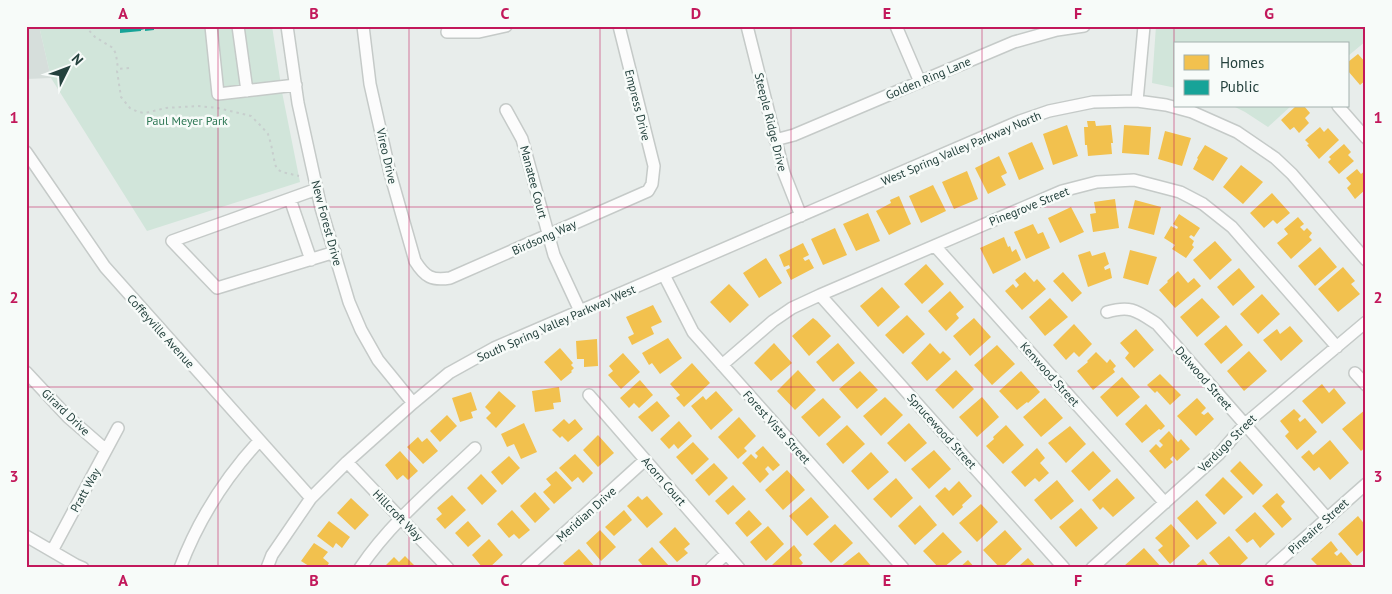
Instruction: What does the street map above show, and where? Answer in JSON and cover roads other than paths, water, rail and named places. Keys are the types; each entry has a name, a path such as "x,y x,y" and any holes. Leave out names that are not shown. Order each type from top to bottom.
{"street":[{"path":"211,26 218,94 296,85"},
{"path":"238,26 247,91"},
{"name":"New Forest Drive","path":"287,26 296,85 321,208 350,302 361,330 378,360 412,403"},
{"name":"Vireo Drive","path":"363,26 370,84 390,173 416,261 422,272 430,278"},
{"path":"447,32 479,32 506,26"},
{"name":"Empress Drive","path":"619,26 654,166 652,184"},
{"name":"Steeple Ridge Drive","path":"747,26 784,173 802,216"},
{"path":"896,26 920,82"},
{"name":"Golden Ring Lane","path":"775,140 794,135 1014,42 1056,30 1084,26"},
{"path":"1137,101 1144,26"},
{"name":"West Spring Valley Parkway North","path":"802,216 1020,121 1049,111 1093,102 1137,101 1174,107"},
{"name":"West Spring Valley Parkway North","path":"1177,108 1192,112 1237,132 1275,158 1292,174 1366,260"},
{"path":"1340,108 1366,138"},
{"name":"Manatee Court","path":"506,110 522,140 554,255 580,311"},
{"name":"Coffeyville Avenue","path":"26,152 105,267 311,498"},
{"name":"Pinegrove Street","path":"722,365 773,320 792,308 820,295 1062,191 1097,182 1134,180 1180,192 1203,204 1232,227 1337,347"},
{"name":"Birdsong Way","path":"430,278 440,280 450,278 648,191 652,184"},
{"path":"317,190 172,241 217,288 335,252"},
{"path":"290,199 311,260"},
{"name":"South Spring Valley Parkway West","path":"267,568 272,555 311,498 347,462 412,403 449,373 494,348 802,216"},
{"name":"Kenwood Street","path":"935,246 1165,503"},
{"name":"Forest Vista Street","path":"664,275 693,332 903,568"},
{"name":"Sprucewood Street","path":"820,295 1064,568"},
{"name":"Delwood Street","path":"1107,312 1120,308 1138,311 1157,324 1327,518"},
{"name":"Verdugo Street","path":"1092,568 1219,454 1245,424 1366,322"},
{"name":"Girard Drive","path":"26,372 68,417 106,450"},
{"path":"1355,373 1366,385"},
{"name":"Acorn Court","path":"589,395 739,568"},
{"name":"Pratt Way","path":"52,551 118,428"},
{"path":"180,568 210,504 240,462 259,441"},
{"path":"360,568 370,552 401,518 475,448"},
{"name":"Meridian Drive","path":"526,568 645,460"},
{"name":"Hillcroft Way","path":"347,462 448,568"},
{"name":"Pineaire Street","path":"1271,568 1366,484"},
{"path":"26,536 84,568"},
{"path":"711,568 726,554"}],"park label":[{"name":"Paul Meyer Park","path":"187,120"}]}
